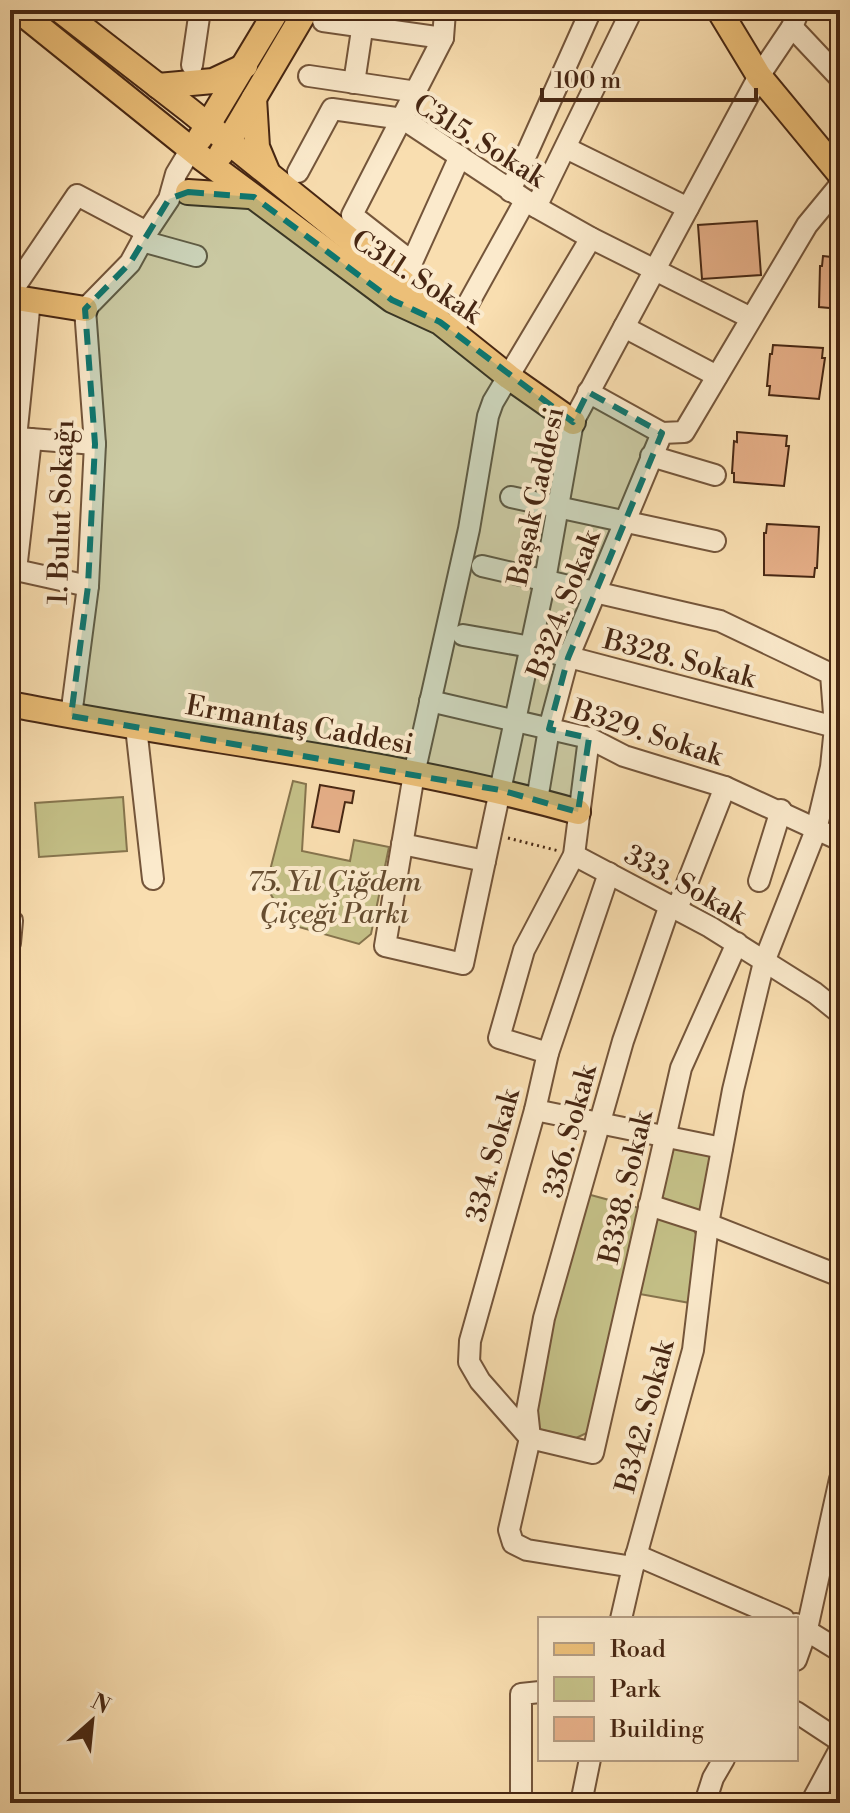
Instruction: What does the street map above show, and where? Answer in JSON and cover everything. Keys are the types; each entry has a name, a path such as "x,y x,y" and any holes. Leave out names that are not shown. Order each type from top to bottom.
{"main road":[{"name":"C311. Sokak","path":"18,10 191,149 392,300 446,326 509,377 573,422"},
{"path":"60,10 268,174 407,272 421,297 446,326"},
{"path":"191,149 209,127 277,10"},
{"path":"719,10 759,76 840,174"},
{"path":"212,165 256,94 314,15"},
{"path":"165,91 213,81 245,66"},
{"path":"256,94 257,147 268,174"},
{"path":"178,196 239,194 254,197"},
{"path":"17,297 85,309"},
{"name":"Ermantaş Caddesi","path":"10,704 500,790 578,812"}],"street":[{"path":"192,65 200,10"},
{"path":"442,10 445,12 443,38 352,215 407,272 460,156"},
{"path":"524,200 591,10"},
{"path":"446,326 524,200 566,148 632,10"},
{"path":"314,15 364,18 443,38"},
{"path":"354,83 364,18"},
{"path":"796,19 837,70"},
{"name":"Başak Caddesi","path":"402,844 385,946 463,964 545,580 573,422 759,76 796,19"},
{"path":"309,76 417,92"},
{"name":"C315. Sokak","path":"298,172 332,109 403,119 524,200 591,238 751,318"},
{"path":"566,148 688,208"},
{"path":"178,196 176,174 191,149"},
{"path":"85,309 130,263 144,236 178,196 212,165"},
{"path":"588,392 662,433 684,432 807,225 840,185"},
{"path":"88,586 13,569 19,438 17,297 77,195 144,236 196,256"},
{"path":"485,861 402,844 414,774 469,529 488,416 493,402 591,238"},
{"name":"1. Bulut Sokağı","path":"71,716 88,586 95,444 85,309"},
{"path":"624,327 717,376"},
{"name":"B324. Sokak","path":"537,800 549,729 568,658 662,433"},
{"path":"19,438 95,444"},
{"path":"651,456 715,475"},
{"path":"511,497 715,541"},
{"path":"482,566 595,593"},
{"name":"B342. Sokak","path":"595,593 720,621 831,674 835,727 831,767 816,830 764,962 708,1224 693,1350 621,1617"},
{"name":"B328. Sokak","path":"463,635 531,647 835,727"},
{"name":"B329. Sokak","path":"430,701 589,738 624,756 725,787 781,810 840,840"},
{"path":"136,727 153,879"},
{"path":"548,1053 499,1038 524,950 574,855 589,738"},
{"name":"336. Sokak","path":"634,1561 527,1550 513,1543 509,1530 530,1438 527,1410 544,1318 623,1041 673,907 725,787"},
{"path":"759,881 781,810"},
{"name":"333. Sokak","path":"574,855 737,943 815,993 840,1013"},
{"name":"334. Sokak","path":"530,1438 480,1381 469,1362 470,1341 548,1053 609,873"},
{"path":"10,943 11,920"},
{"name":"B338. Sokak","path":"530,1438 593,1453 681,1068 737,943"},
{"path":"535,1110 722,1148"},
{"path":"649,1205 708,1224 840,1276"},
{"path":"798,1646 840,1479"},
{"path":"634,1561 779,1617"},
{"path":"801,1626 840,1651"},
{"path":"521,1803 521,1694 538,1692"},
{"path":"798,1713 840,1741"},
{"path":"811,1803 832,1782 840,1749"},
{"path":"581,1803 590,1761"},
{"path":"705,1803 713,1778 723,1761"}],"path":[{"path":"491,833 574,855"}],"highlighted area":[{"path":"188,192 254,197 392,300 440,322 573,422 588,392 662,433 568,658 549,729 589,738 578,812 500,790 71,716 88,586 95,444 85,309 130,263 169,199"}],"green space":[{"name":"75. Yıl Çiğdem Çiçeği Parkı","path":"293,781 306,784 302,851 350,861 354,840 389,847 371,934 359,944 288,924 266,886"},
{"path":"123,797 127,851 39,857 35,803"},
{"path":"674,1144 712,1153 700,1213 658,1200"},
{"path":"587,1194 639,1208 589,1432 576,1438 534,1428 530,1414"},
{"path":"656,1215 691,1225 698,1238 690,1303 634,1293"}],"building":[{"path":"757,221 761,275 702,279 698,225"},
{"path":"823,256 840,258 840,309 819,307"},
{"path":"773,345 823,348 822,358 825,358 819,399 769,395 770,386 767,386"},
{"path":"737,432 787,436 786,446 789,446 784,486 734,482 732,473"},
{"path":"767,524 819,527 814,577 764,575 764,533"},
{"path":"320,785 354,791 352,803 345,802 339,832 312,827"}]}
